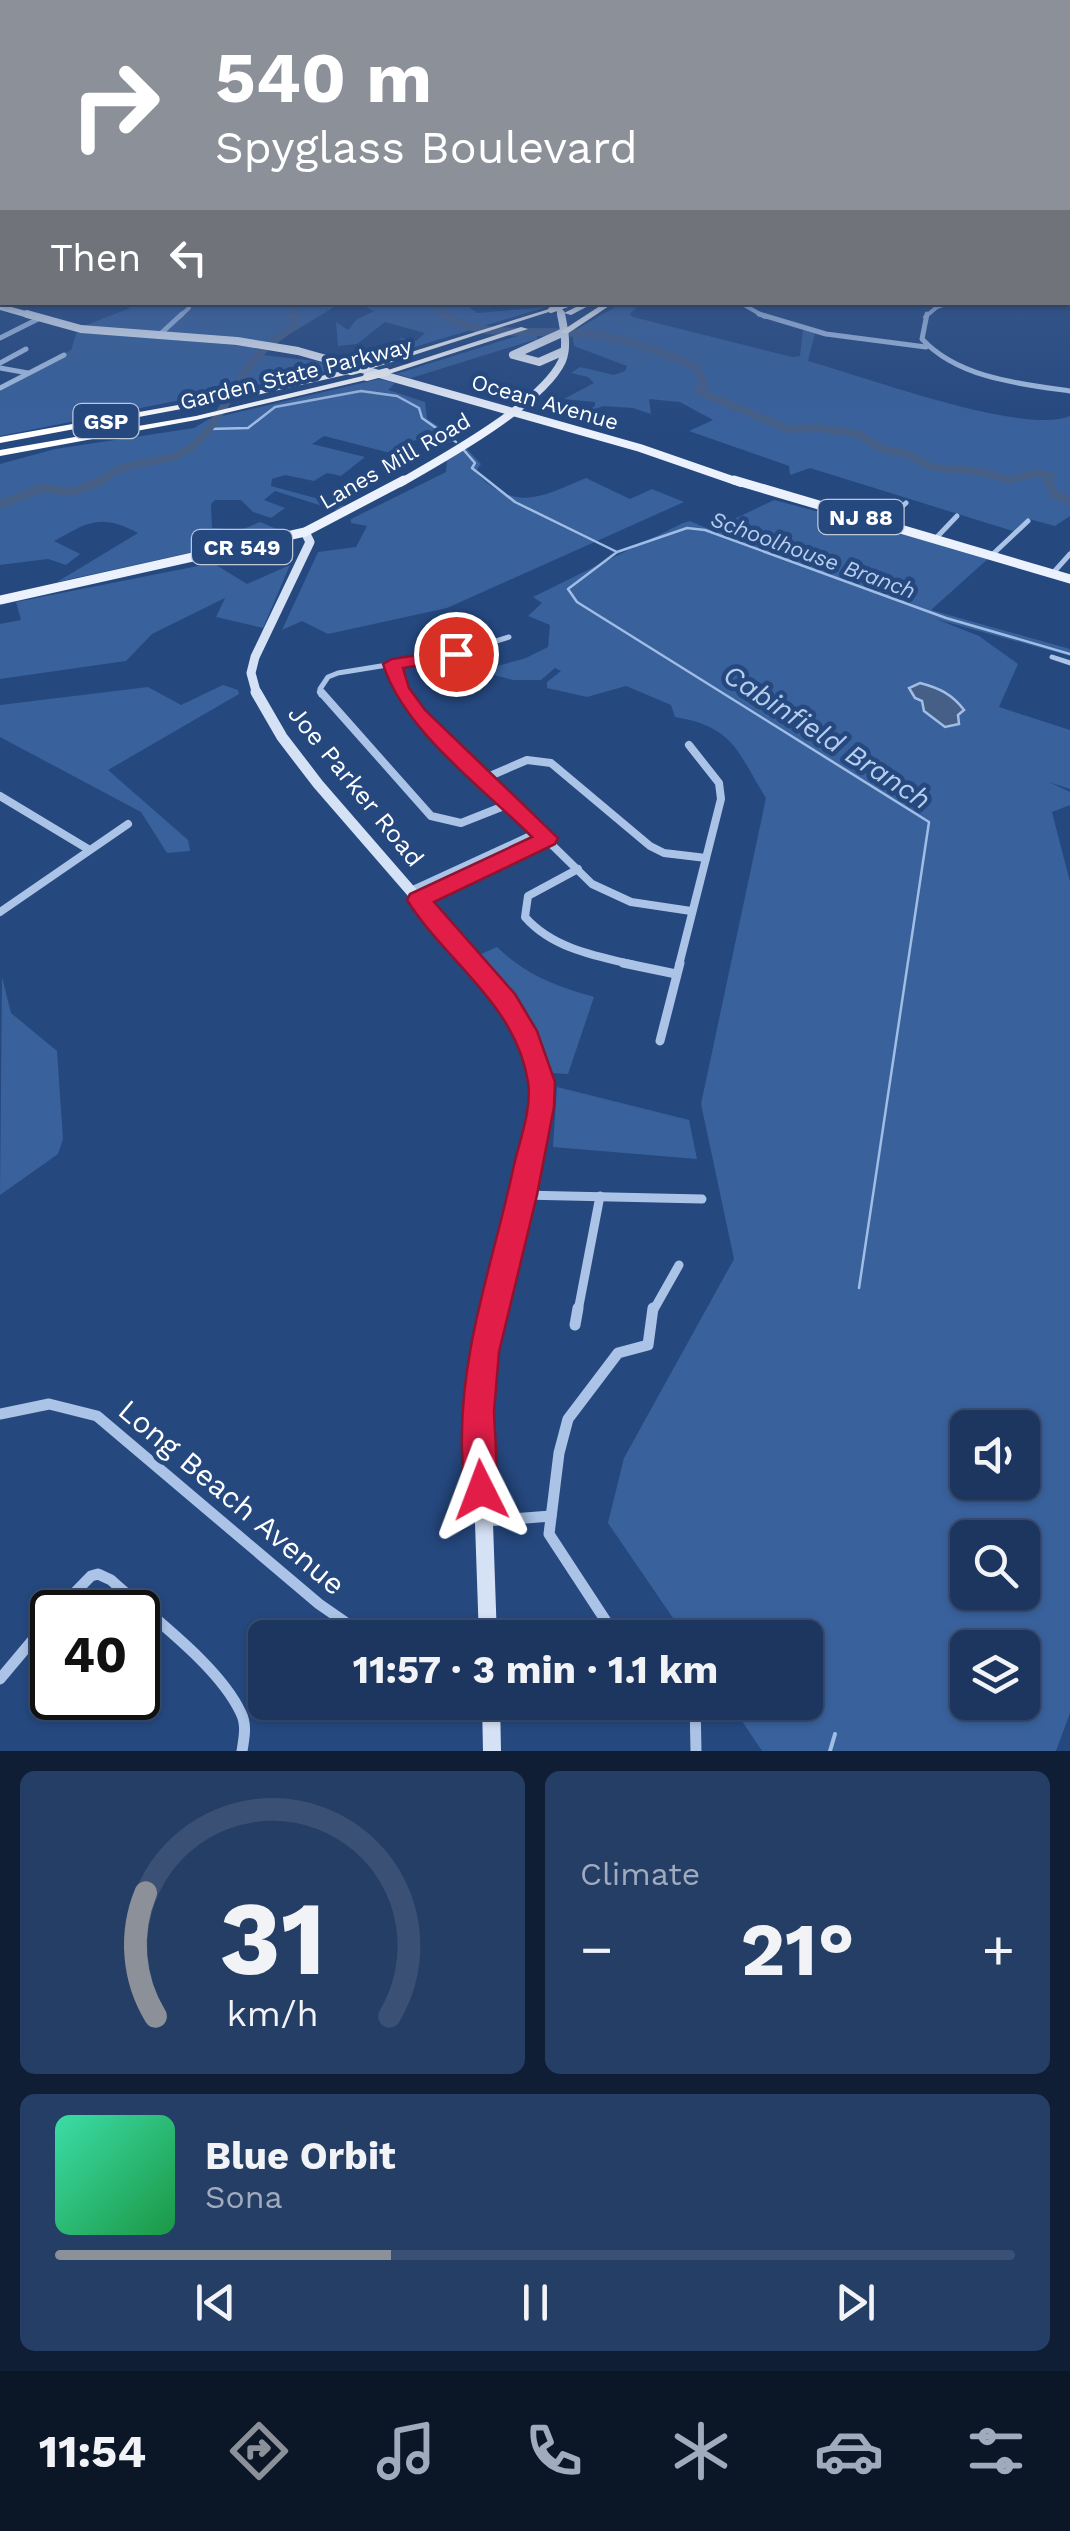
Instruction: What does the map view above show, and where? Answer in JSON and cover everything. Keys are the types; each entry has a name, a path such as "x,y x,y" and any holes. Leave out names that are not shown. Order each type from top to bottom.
{"highway":[{"name":"Garden State Parkway","path":"0,440 351,371 386,372 528,328 567,305"},
{"path":"563,333 607,305"},
{"name":"Garden State Parkway","path":"0,452 232,410 552,314"}],"main road":[{"path":"563,333 513,355 522,361 537,362 564,351 567,305"},
{"name":"Ocean Avenue","path":"0,307 80,329 274,346 512,411 652,452 791,500 884,522 1070,578"},
{"name":"CR 549","path":"512,411 552,376 564,351"},
{"name":"Lanes Mill Road","path":"0,600 308,537 323,524 512,411"}],"street":[{"path":"158,336 188,305"},
{"path":"743,305 755,314 822,331 887,346 928,348 985,373 1070,392"},
{"path":"928,348 922,338 924,316 942,305"},
{"path":"0,316 11,311"},
{"path":"0,338 38,319"},
{"path":"0,365 26,349"},
{"path":"0,388 64,355"},
{"path":"0,365 28,373"},
{"path":"884,522 906,503"},
{"path":"936,538 957,516"},
{"path":"994,554 1028,522"},
{"name":"Joe Parker Road","path":"308,537 258,652 251,687 272,726 506,1000 524,1031 541,1082 541,1107 479,1380 487,1620"},
{"path":"1052,572 1070,554"},
{"path":"509,637 475,650 328,677 320,689 322,698 431,816 442,822 468,824 509,804"},
{"path":"1052,658 1070,663"},
{"path":"392,664 410,706 592,884 618,897 692,911"},
{"path":"660,1041 719,815 719,784 688,744"},
{"path":"483,778 527,760 551,763 650,846 706,858"},
{"path":"0,796 88,850"},
{"path":"0,912 128,824"},
{"path":"415,895 539,832"},
{"path":"415,895 547,838"},
{"path":"578,869 525,900 524,912 538,932 576,952 676,974"},
{"path":"522,1195 702,1198"},
{"path":"575,1325 600,1196"},
{"path":"605,1620 549,1534 559,1453 568,1419 618,1353 648,1345 654,1304 679,1265"},
{"name":"Long Beach Avenue","path":"0,1414 20,1406 48,1403 74,1406 97,1416 342,1620"},
{"path":"482,1521 551,1516"},
{"path":"78,1590 98,1574 121,1590"},
{"path":"160,1627 223,1687 241,1712 246,1730 242,1751"},
{"path":"0,1678 30,1643"},
{"path":"491,1720 492,1751"},
{"path":"695,1720 696,1751"}],"shaded area":[{"path":"120,305 337,305 275,343 84,326 130,308"},
{"path":"362,305 467,305 477,313 546,307 388,355 378,353 401,338 416,341 425,333 385,322 357,344 338,346 336,322 348,330 356,320 374,311"},
{"path":"619,305 639,305 630,314 633,317 792,357 800,356 803,330 815,333 808,361 981,411 1048,420 1070,416 1070,516 1055,526 1029,519 1016,532 810,468 790,475 789,466 689,431 713,420 680,402 649,399 651,414 603,406 574,418 595,406 595,402 564,399 594,383 588,377 571,373 580,367 614,375 627,366 574,346 572,332"},
{"path":"77,332 244,346 267,350 263,355 315,361 337,369 0,436 0,388 71,350"},
{"path":"537,333 537,339 411,378 396,374"},
{"path":"379,379 395,383 388,390 425,402 427,419 457,438 442,447 415,440 405,448 420,455 414,459 324,436 312,444 365,457 341,476 327,473 314,481 285,475 272,479 271,486 345,506 338,511 275,491 264,500 285,508 271,518 253,512 241,500 215,500 211,504 212,528 241,530 260,522 284,532 57,582 138,533 114,523 95,522 54,541 80,554 66,565 48,559 0,565 0,464 55,449 194,428 209,419"},
{"path":"466,448 481,464 475,472 503,493 516,497 541,495 586,478 630,499 652,489 684,502 447,608 328,634 302,621 282,630 318,552 356,547 367,526 351,523 351,519 446,472 447,460"},
{"path":"774,500 990,557 931,610 1070,649 1070,656 936,619 979,636 1018,664 999,707 1070,730 1070,789 1049,782 1070,792 1070,805 1052,812 1070,882 1070,1713 1056,1751 762,1751 741,1720 823,1720 823,1620 674,1620 608,1523 624,1458 734,1259 701,1104 766,798 732,744 710,727 675,717 671,705 626,686 587,697 547,688 547,682 561,671 555,668 541,680 513,680 479,671 526,658 548,647 550,625 528,616 542,603 533,597 690,521 711,530"},
{"path":"213,563 247,584 290,565 263,628 216,617 225,598 152,634 126,661 0,679 0,624 21,620 16,602"},
{"path":"920,683 945,692 959,704 964,710 958,715 959,724 945,727 924,711 922,701 909,688"},
{"path":"223,685 239,694 108,770 188,840 190,851 167,853 141,812 0,737 0,705 148,687 181,705"},
{"path":"497,947 542,978 594,997 568,1074 551,1073 526,1010 481,954"},
{"path":"2,977 11,1013 57,1051 63,1139 58,1154 0,1195"},
{"path":"557,1087 689,1120 697,1159 553,1147"}],"waterway":[{"path":"294,317 292,307 300,305"},
{"path":"433,305 446,317"},
{"path":"100,483 117,470 178,455 190,448 212,425 259,354 295,325 293,314"},
{"path":"443,314 474,328 594,334 634,343 697,368 704,384 698,391 788,429 818,428 859,434 882,449 904,453 934,468 977,471 1010,480 1037,473 1051,476 1049,483"},
{"name":"Schoolhouse Branch","path":"208,429 248,428 275,407 361,391 397,396 419,408 422,418 456,442"},
{"name":"Schoolhouse Branch","path":"462,448 475,463 472,468 515,502 617,552"},
{"path":"0,504 42,488 72,492 102,480"},
{"path":"1049,483 1054,494 1070,501"},
{"name":"Schoolhouse Branch","path":"617,552 687,528 705,530 946,618 1070,654"},
{"name":"Cabinfield Branch","path":"617,552 568,589 577,602 929,822 859,1288"},
{"path":"830,1751 835,1734"}],"route":[{"path":"456,654 392,664 400,688 410,706 547,838 418,900 506,1000 524,1031 541,1082 541,1107 483,1352 478,1412 481,1490"}]}
